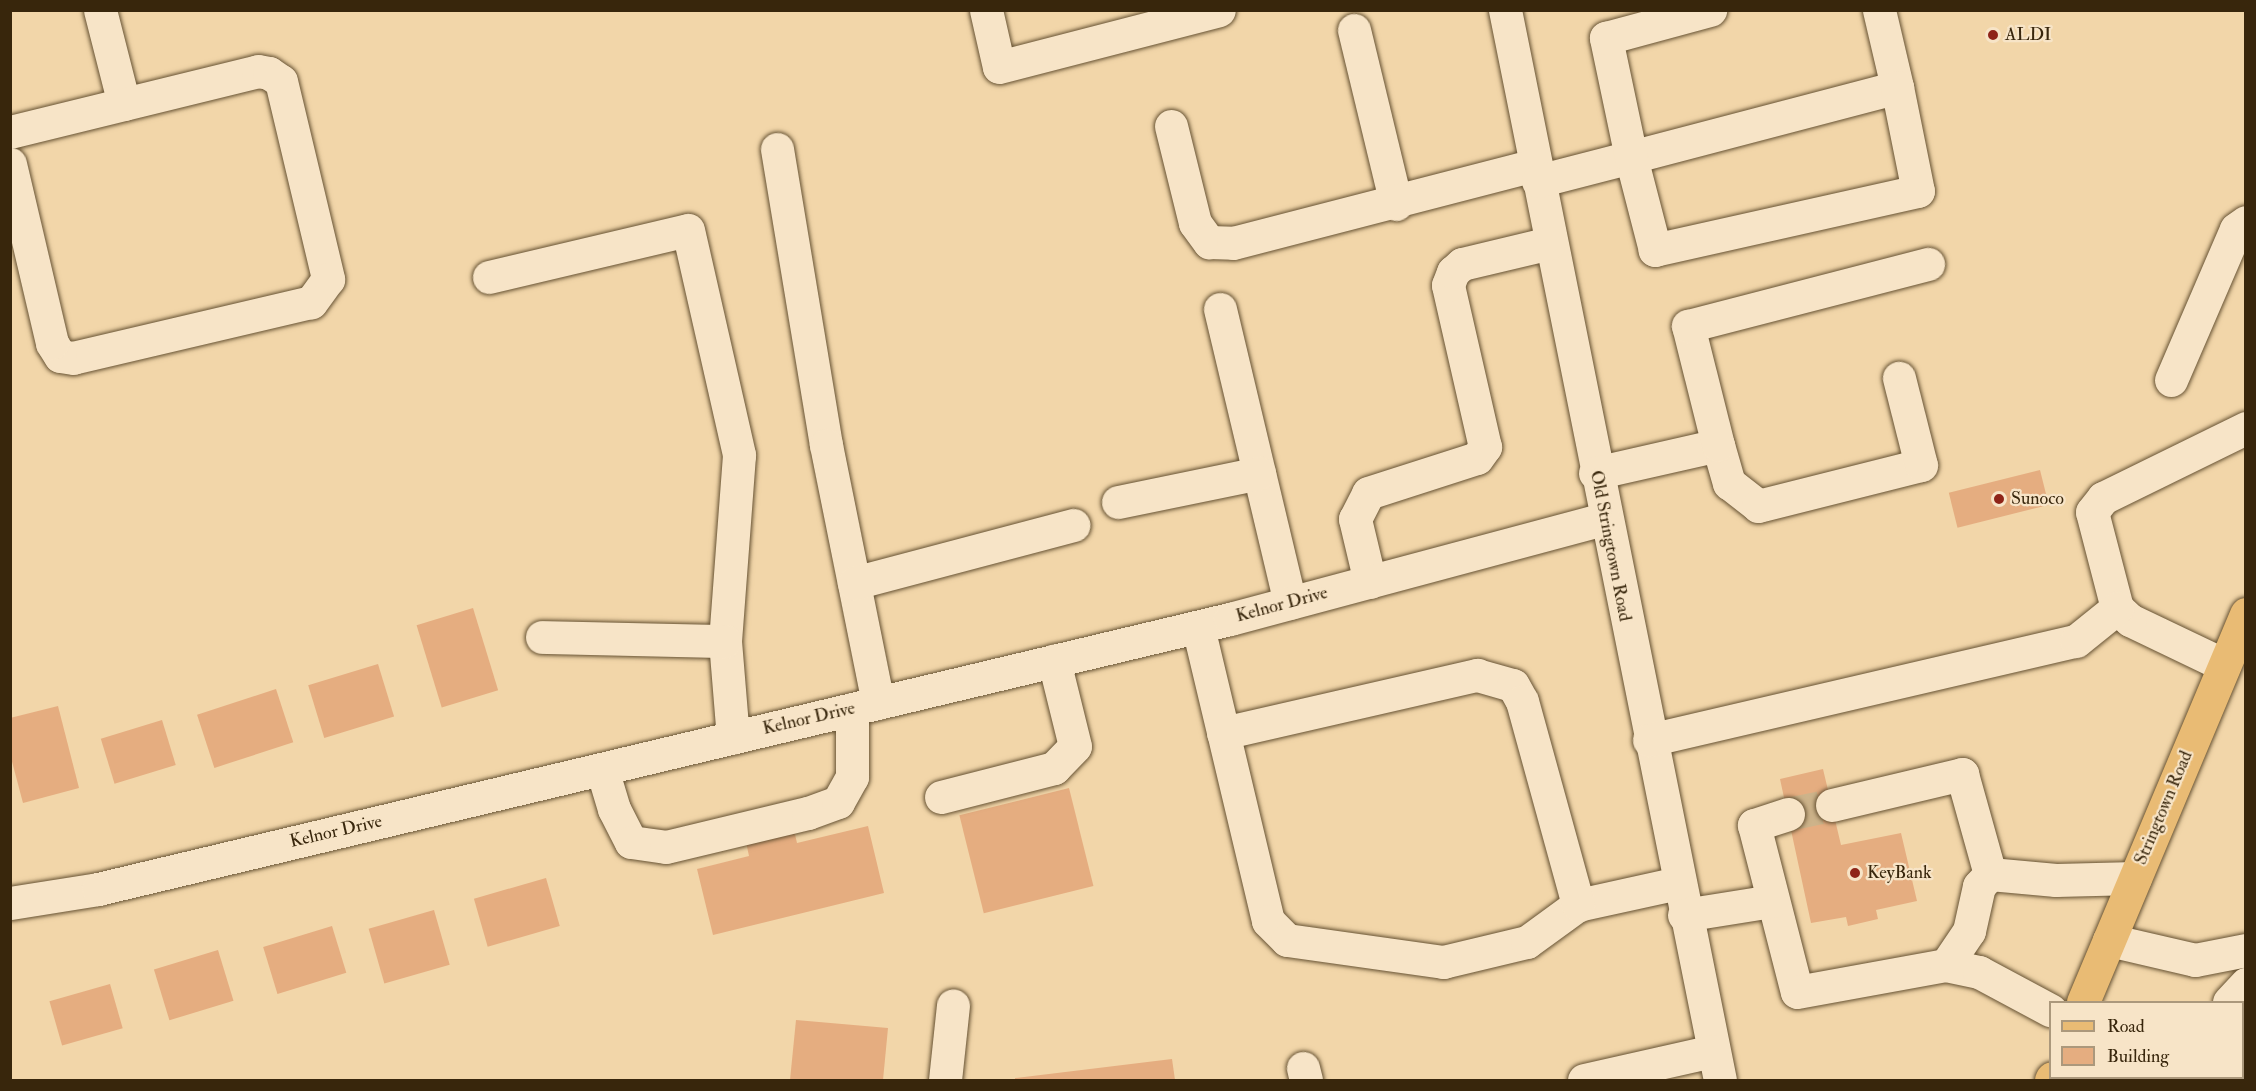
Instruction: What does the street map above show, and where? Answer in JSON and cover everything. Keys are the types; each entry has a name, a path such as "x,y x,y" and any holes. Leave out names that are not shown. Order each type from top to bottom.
{"main road":[{"name":"Stringtown Road","path":"2083,1001 2246,614"}],"street":[{"path":"100,10 124,104"},
{"path":"986,10 999,67 1219,10"},
{"name":"Old Stringtown Road","path":"1505,10 1595,474 1716,1066"},
{"path":"1710,10 1603,24 1630,157 1654,250 1918,191 1879,10"},
{"path":"1354,30 1396,204"},
{"path":"10,132 258,70 281,81 328,279 323,291 311,302 73,358 60,356 52,343 10,164"},
{"path":"1171,126 1195,223 1209,242 1233,243 1536,173 1630,157 1897,87"},
{"path":"602,769 631,842 666,847 808,813 838,802 852,777 865,706 854,583 777,149"},
{"path":"2171,381 2236,229 2246,222"},
{"path":"489,277 688,230 739,455 725,641 733,738"},
{"path":"1370,582 1355,519 1368,493 1477,458 1485,447 1448,285 1453,272 1462,264 1550,243"},
{"path":"1899,378 1921,465 1758,506 1728,483 1688,326 1928,264"},
{"path":"1220,309 1290,603"},
{"path":"2224,665 2130,620 2117,608 2092,512 2103,498 2246,428"},
{"path":"1595,474 1718,445"},
{"path":"1118,502 1259,473"},
{"name":"Kelnor Drive","path":"10,903 98,889 1198,627 1604,519"},
{"path":"854,583 1072,525"},
{"path":"1649,740 2076,641 2117,608"},
{"path":"1198,627 1268,921 1287,940 1443,962 1527,942 1578,905 1678,883"},
{"path":"542,637 725,641"},
{"path":"941,797 1054,768 1075,746 1054,661"},
{"path":"1223,733 1478,675 1513,685 1522,701 1578,905"},
{"path":"1832,806 1962,774 1990,874"},
{"path":"1788,814 1754,825 1797,992 1946,965 1979,972 2049,1009"},
{"path":"1990,874 2056,880 2135,878"},
{"path":"1946,965 1969,931 1979,885 1990,874"},
{"path":"1684,915 1772,901"},
{"path":"2109,940 2195,960 2246,950"},
{"path":"2230,1001 2246,984"},
{"path":"945,1080 953,1005"},
{"path":"1584,1080 1716,1066"}],"building":[{"name":"Sunoco","path":"2040,470 2049,505 1958,528 1949,493"},
{"path":"473,608 498,690 442,707 417,625"},
{"path":"378,664 394,717 324,738 308,685"},
{"path":"276,689 293,742 214,768 197,715"},
{"path":"58,706 79,788 23,803 10,754 10,718"},
{"path":"162,720 176,765 115,784 101,739"},
{"name":"KeyBank","path":"1823,769 1841,845 1901,833 1917,901 1876,910 1878,919 1848,926 1846,917 1811,923 1780,779"},
{"path":"1069,788 1093,886 984,913 959,815"},
{"path":"868,826 884,893 713,935 697,869 749,856 746,842 794,830 797,843"},
{"path":"546,878 560,926 488,947 474,899"},
{"path":"434,910 450,965 384,984 369,929"},
{"path":"332,926 346,973 277,994 263,947"},
{"path":"218,950 233,1001 169,1020 154,970"},
{"path":"110,984 123,1028 62,1046 49,1001"},
{"path":"796,1020 888,1028 883,1080 790,1080"},
{"path":"1172,1059 1175,1080 1015,1080 1015,1078"}],"tunnel":[{"path":"1788,814 1832,805"}],"place":[{"name":"ALDI","path":"1993,35"},
{"name":"Sunoco","path":"1999,499"},
{"name":"KeyBank","path":"1855,873"}]}
